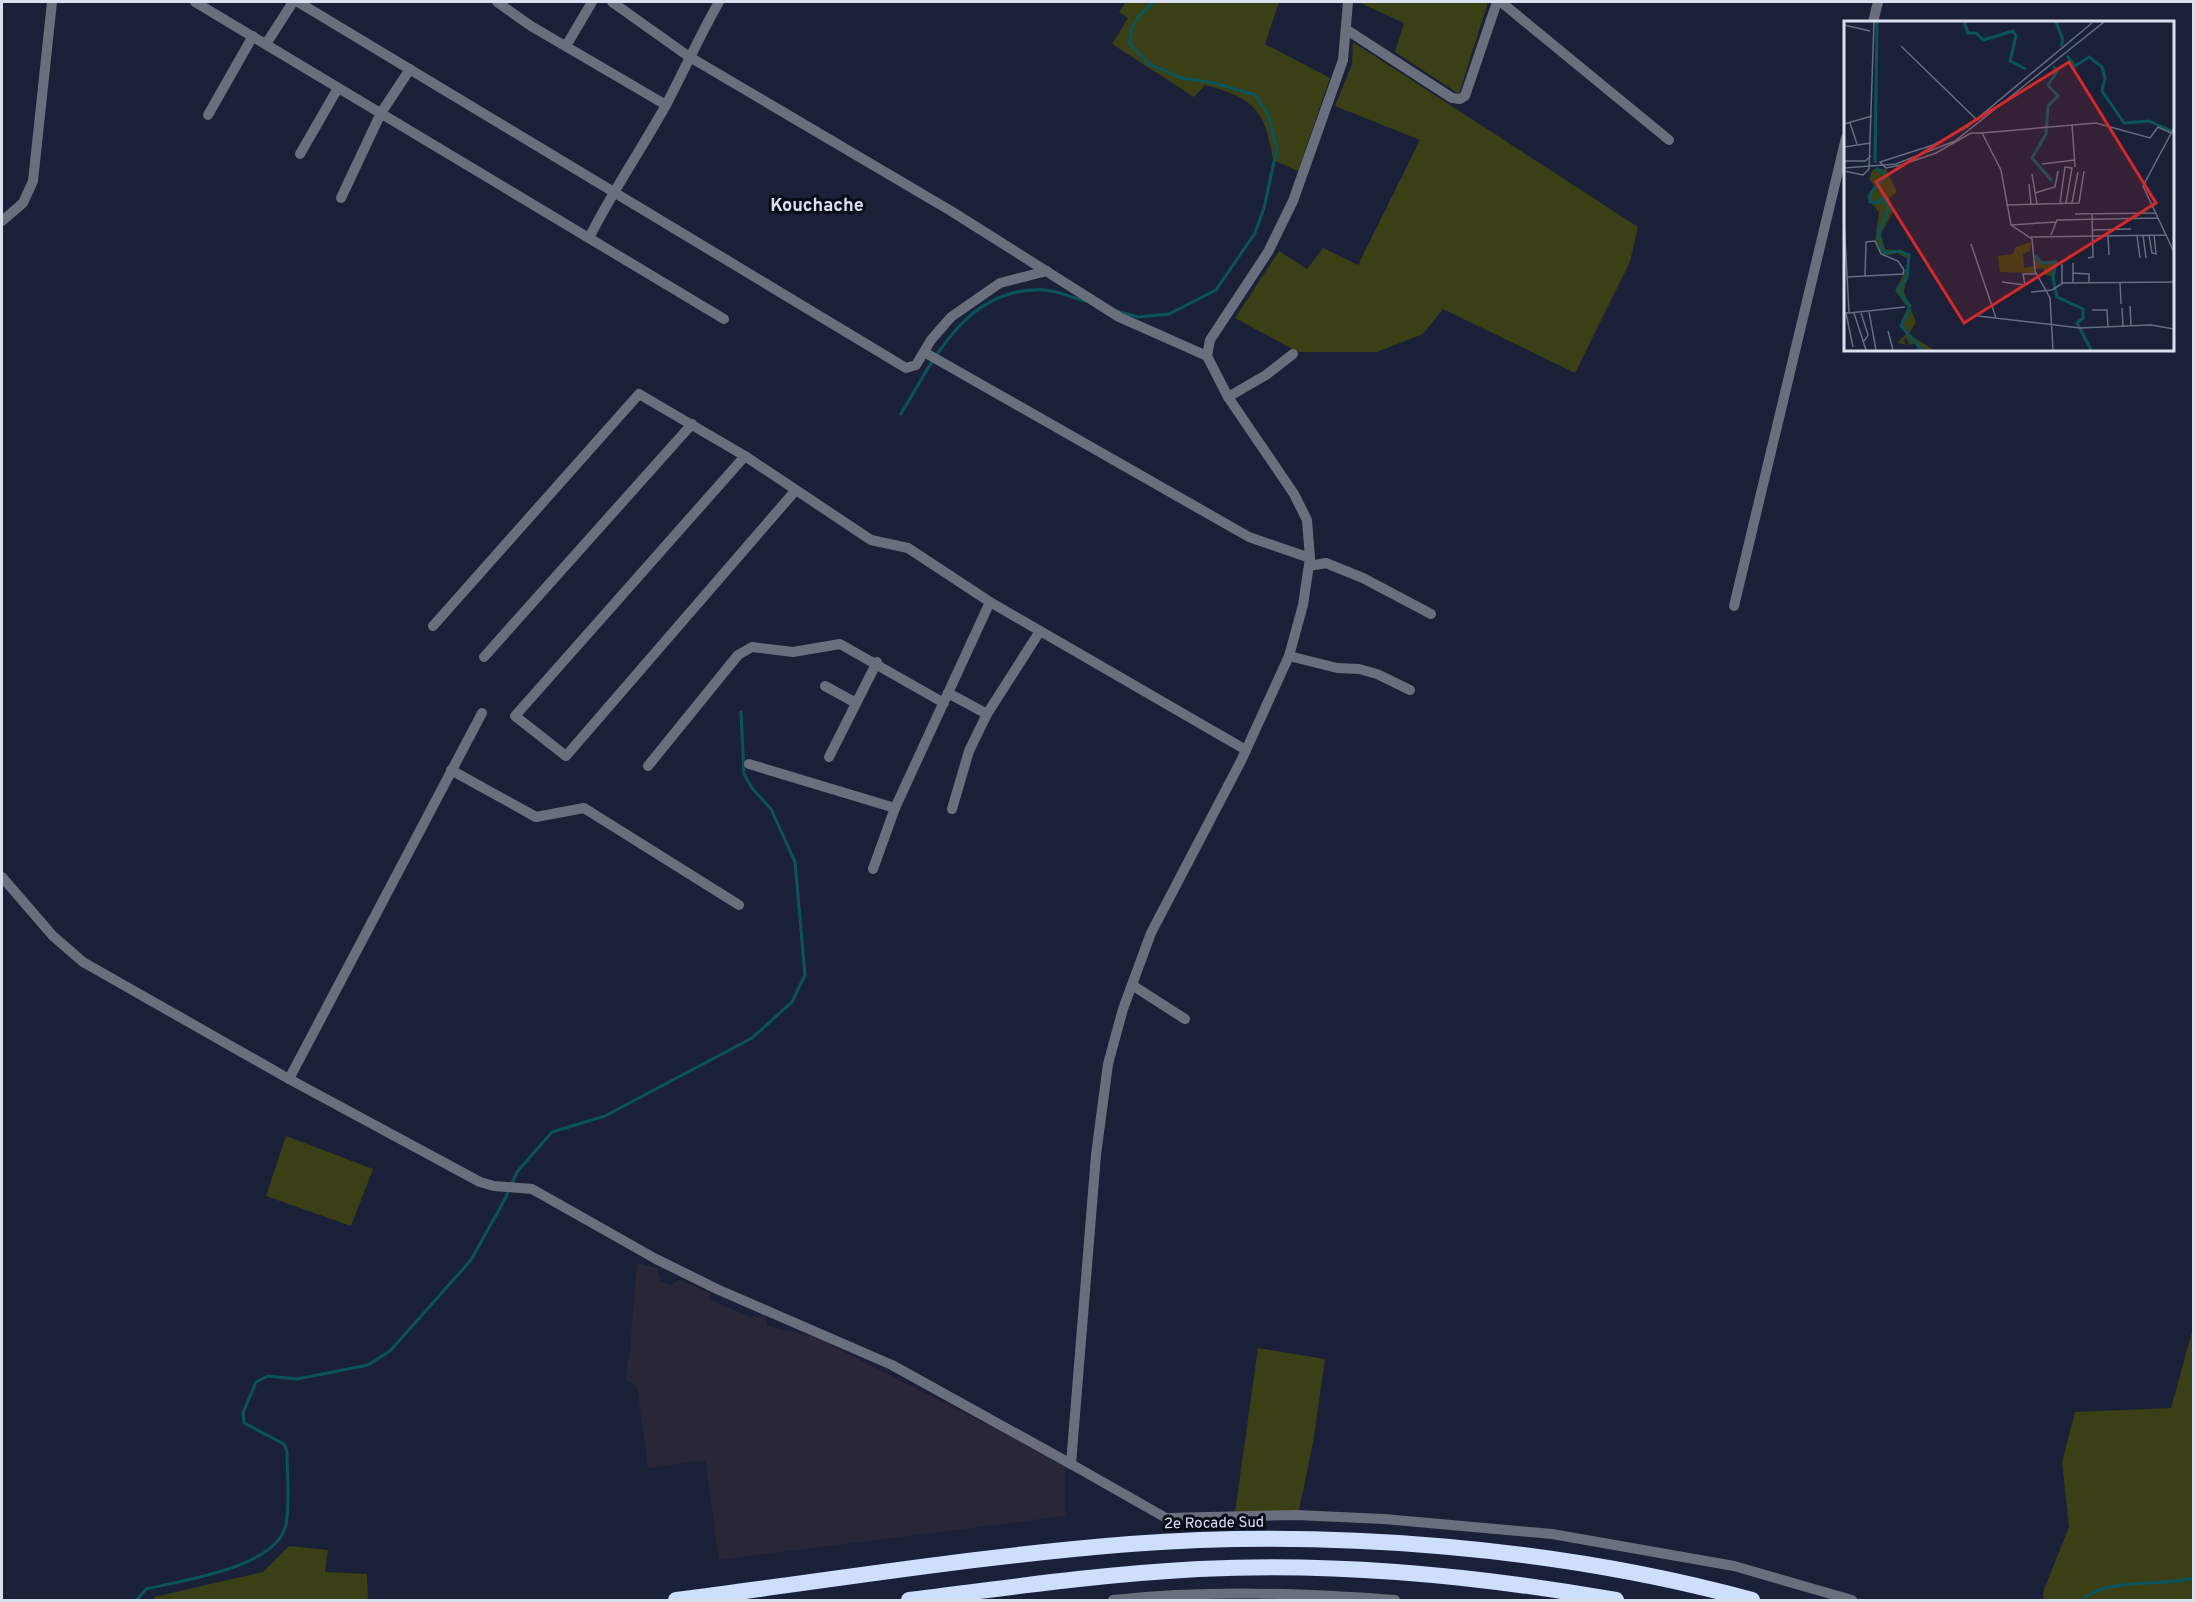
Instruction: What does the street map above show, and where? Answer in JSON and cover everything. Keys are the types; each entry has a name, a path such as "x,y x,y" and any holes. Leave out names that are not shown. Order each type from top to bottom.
{"highway":[{"name":"2e Rocade Sud","path":"676,1600 1036,1553 1131,1544 1224,1540 1335,1541 1430,1546 1640,1574 1752,1600"},
{"path":"909,1600 1115,1576 1198,1569 1274,1567 1433,1576 1616,1600"}],"street":[{"path":"2,220 23,203 33,181 52,2"},
{"path":"195,2 724,319"},
{"path":"266,44 292,2"},
{"path":"298,2 906,368 916,365 951,317 1000,282 1047,271"},
{"path":"496,2 666,105"},
{"path":"566,46 592,2"},
{"path":"612,2 688,56 1047,271 1119,317 1207,356"},
{"path":"589,238 612,191 666,105 688,56 719,2"},
{"path":"1071,1464 1095,1166 1108,1064 1132,985 1151,933 1246,750 1289,656 1303,605 1310,562 1307,520 1299,502 1228,397 1207,356 1210,340 1268,252 1293,201 1343,60 1348,2"},
{"path":"1347,30 1452,98 1460,99 1466,96 1499,2 1669,140"},
{"path":"1873,21 1878,2"},
{"path":"208,115 253,36"},
{"path":"341,198 381,113 410,69"},
{"path":"300,154 338,88"},
{"path":"1734,606 1844,142"},
{"path":"924,351 1249,537 1310,562 1326,562 1363,578 1431,614"},
{"path":"1228,397 1266,375 1293,354"},
{"path":"433,626 639,394 745,456 871,540 908,548 990,602 1246,750"},
{"path":"484,657 692,424"},
{"path":"745,456 515,716 566,756 795,491"},
{"path":"873,870 895,808 990,602"},
{"path":"952,809 969,751 987,714 1040,631"},
{"path":"648,766 745,650 752,647 793,652 840,644 946,698 987,714"},
{"path":"1289,656 1368,672 1410,690"},
{"path":"829,757 877,663"},
{"path":"825,686 856,703"},
{"path":"289,1079 482,713"},
{"path":"749,764 895,808"},
{"path":"451,771 536,817 584,808 739,905"},
{"path":"2,877 53,936 83,962 289,1079 480,1182 494,1186 532,1189 667,1264 892,1365 1166,1518 1296,1515 1384,1519 1552,1534 1734,1566 1852,1600"},
{"path":"1132,985 1185,1019"},
{"path":"1113,1600 1170,1594 1303,1594 1395,1600"}],"shaded area":[{"path":"637,1263 657,1268 661,1282 672,1285 679,1280 710,1293 709,1299 753,1318 753,1316 766,1317 766,1326 813,1336 1065,1464 1065,1516 719,1560 705,1460 648,1468 637,1386 625,1379 630,1349"}],"green space":[{"path":"1126,2 1279,2 1265,44 1330,78 1298,171 1273,160 1261,118 1246,101 1205,85 1194,97 1112,44 1128,18 1119,12"},
{"path":"1358,2 1488,2 1459,94 1395,52 1404,23"},
{"path":"1353,42 1638,227 1630,262 1575,373 1443,309 1423,334 1377,352 1298,352 1235,318 1279,251 1307,269 1323,248 1358,265 1420,140 1335,106 1352,64"},
{"path":"286,1136 373,1169 351,1226 266,1196"},
{"path":"2193,1328 2193,1600 2043,1600 2043,1592 2069,1527 2062,1462 2075,1412 2171,1408"},
{"path":"1258,1348 1325,1359 1313,1443 1299,1510 1235,1512"},
{"path":"289,1546 328,1550 325,1572 367,1574 368,1600 153,1600 154,1597 263,1572"}],"waterway":[{"path":"1117,311 1138,317 1169,314 1216,290 1255,233 1264,208 1277,148 1268,114 1255,95 1214,83 1181,78 1149,64 1130,44 1133,25 1154,2"},
{"path":"901,414 941,349 956,329 974,312 994,300 1018,292 1045,290 1085,301"},
{"path":"137,1600 146,1589 204,1576 247,1562 265,1552 279,1540 286,1525 287,1516 287,1451 284,1444 244,1423 243,1413 256,1382 268,1376 297,1379 368,1365 390,1351 471,1260 505,1199 517,1172 552,1132 605,1116 752,1038 792,1002 805,975 795,862 771,809 752,788 744,774 741,712"},
{"path":"2082,1600 2092,1593 2120,1585 2194,1578"}],"district":[{"name":"Kouchache","path":"817,206"}]}
